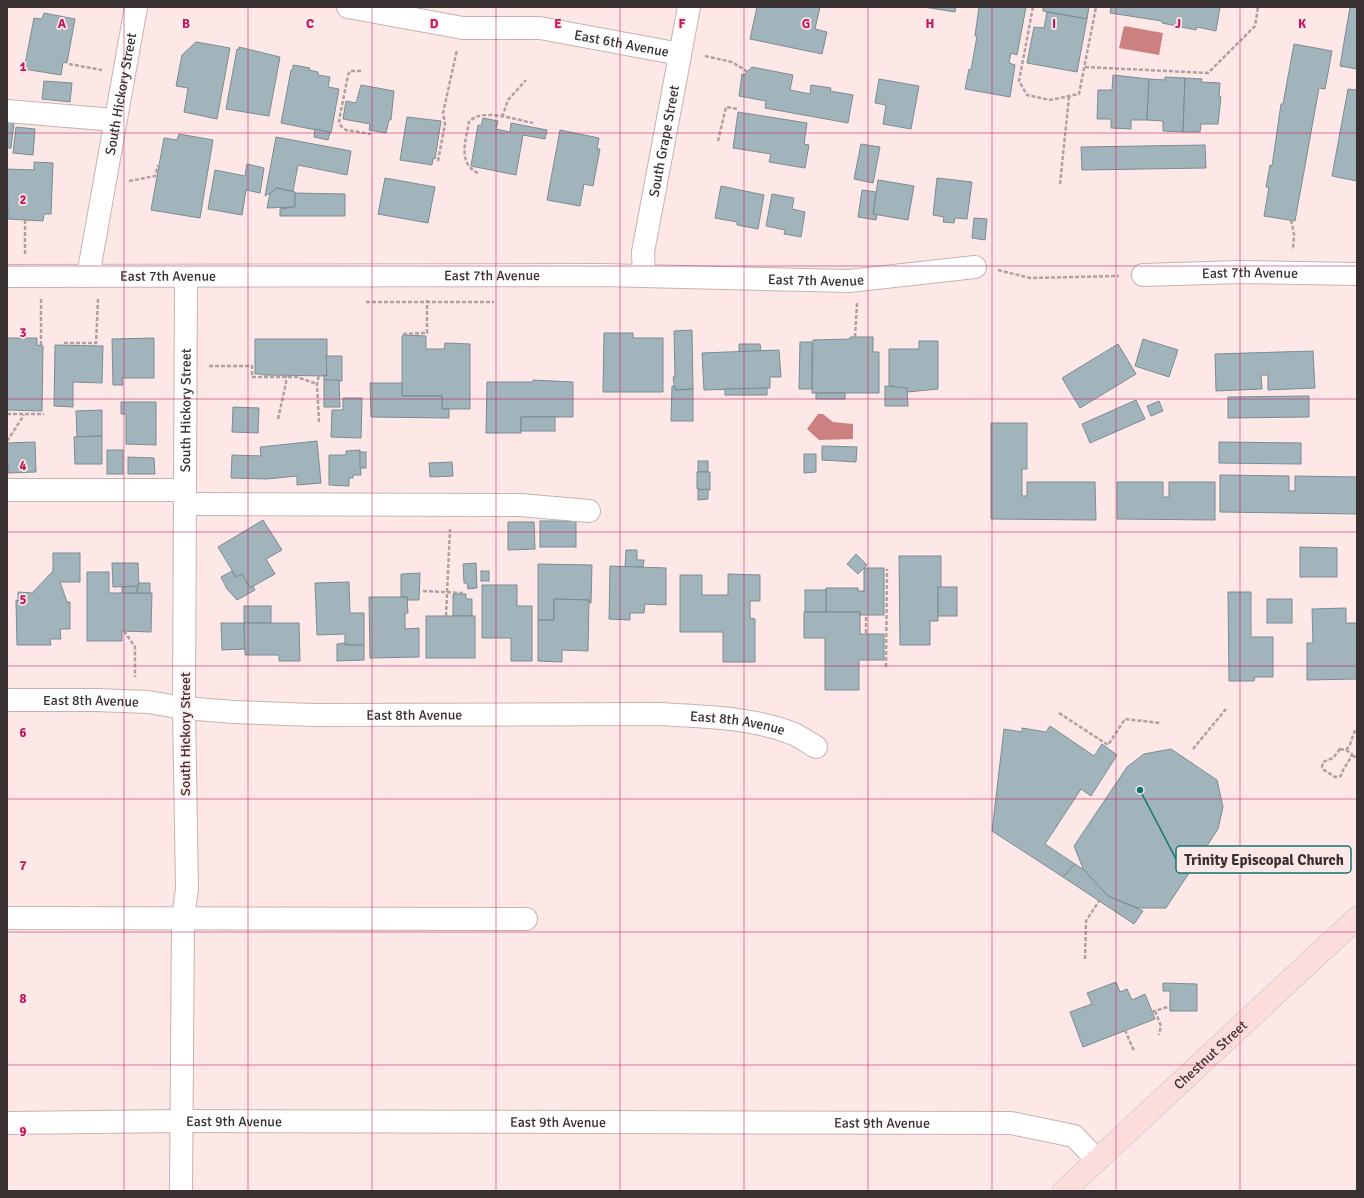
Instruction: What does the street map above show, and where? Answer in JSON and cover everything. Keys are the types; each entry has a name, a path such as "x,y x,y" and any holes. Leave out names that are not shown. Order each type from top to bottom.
{"main road":[{"name":"Chestnut Street","path":"1064,1191 1357,918"}],"street":[{"name":"South Hickory Street","path":"88,276 136,7"},
{"name":"East 6th Avenue","path":"348,7 461,27 540,28 680,54"},
{"name":"South Grape Street","path":"644,276 644,252 689,7"},
{"path":"7,111 115,120"},
{"name":"East 7th Avenue","path":"16,276 644,276 804,281 858,281 975,267"},
{"name":"East 7th Avenue","path":"1143,275 1240,272 1357,274"},
{"name":"South Hickory Street","path":"181,1191 183,917 186,889 184,708 186,277"},
{"path":"7,490 185,497 520,505 589,510"},
{"name":"East 8th Avenue","path":"7,700 96,700 252,713 313,715 660,714 713,718 768,726 795,735 816,747"},
{"path":"7,918 183,917 526,919"},
{"name":"East 9th Avenue","path":"7,1123 181,1121 1011,1123 1074,1136 1097,1160"}],"path":[{"path":"1033,7 1019,81 1027,95 1050,100 1079,94 1096,7"},
{"path":"1084,67 1208,73 1255,26 1258,7"},
{"path":"438,161 445,124 443,113 461,27"},
{"path":"705,56 732,62 748,72"},
{"path":"69,64 124,73"},
{"path":"361,71 355,70 350,72 348,75 340,120 341,126 346,130 371,134"},
{"path":"502,117 508,100 526,80"},
{"path":"1060,184 1069,97"},
{"path":"718,142 726,107 738,108"},
{"path":"478,173 470,167 464,157 463,151 469,122 478,115 484,114 533,123"},
{"path":"105,178 133,182 155,176 158,165"},
{"path":"16,276 25,220"},
{"path":"1291,220 1294,234 1293,250"},
{"path":"975,267 1005,271 1030,278 1143,275"},
{"path":"404,336 404,334 427,333 427,276"},
{"path":"855,337 858,281"},
{"path":"366,302 494,302"},
{"path":"40,314 40,346"},
{"path":"64,343 96,344 97,314"},
{"path":"202,366 252,366 252,377 297,377 317,384"},
{"path":"319,375 317,384 319,422"},
{"path":"278,419 286,376"},
{"path":"7,414 44,414"},
{"path":"7,441 24,414"},
{"path":"446,616 450,504"},
{"path":"886,667 887,569"},
{"path":"423,592 464,593"},
{"path":"866,615 866,633"},
{"path":"124,631 135,648 134,702"},
{"path":"1193,749 1226,709"},
{"path":"1059,713 1108,745 1125,719 1160,723"},
{"path":"1346,750 1353,740 1353,735 1357,728"},
{"path":"1352,756 1350,763 1343,768 1341,776 1335,777 1324,770 1322,766 1324,762 1333,758 1340,749 1346,750 1352,754 1352,756 1357,757"},
{"path":"1085,959 1086,921 1100,901"},
{"path":"1159,1035 1161,1026 1154,1012 1170,1006"},
{"path":"1126,1030 1134,1051"}],"shaded area":[{"path":"1124,26 1163,33 1159,55 1119,48"},
{"path":"818,414 823,414 833,422 853,424 853,439 819,440 807,429"}],"building":[{"path":"757,7 820,7 815,29 827,32 822,54 750,39"},
{"path":"924,7 956,7 955,12"},
{"path":"979,7 1026,7 1017,55 1011,53 1009,63 1015,65 1010,97 965,89 969,69 971,70 977,36 975,36"},
{"path":"1043,7 1089,7 1087,19 1043,11"},
{"path":"1111,7 1220,7 1216,31 1197,27 1196,30 1162,23 1162,21 1110,13"},
{"path":"1350,7 1357,7 1357,69 1340,66"},
{"path":"1047,12 1087,19 1077,72 1027,63 1034,27 1044,28"},
{"path":"44,13 75,19 67,63 63,62 61,75 24,69 34,18 42,19"},
{"path":"196,42 230,48 217,119 184,112 188,88 176,86 182,55"},
{"path":"1294,44 1332,51 1325,89 1319,88 1295,221 1264,216 1269,187 1266,187 1270,165 1272,166 1281,104 1283,104"},
{"path":"239,47 280,57 269,116 226,109 237,49 239,50"},
{"path":"293,65 310,68 309,70 318,72 318,75 330,77 328,87 339,89 331,133 281,123"},
{"path":"752,67 793,75 790,90 810,94 811,85 831,88 830,91 853,95 848,123 765,108 766,101 739,96 742,74 744,75"},
{"path":"1113,75 1149,79 1147,120 1131,120 1131,129 1111,128 1111,119 1097,119 1098,90 1112,90"},
{"path":"1165,77 1185,78 1183,132 1163,131 1163,121 1147,120 1149,79 1165,80"},
{"path":"1185,78 1202,79 1201,82 1220,83 1219,96 1221,97 1218,124 1201,124 1200,132 1183,132"},
{"path":"879,79 919,86 911,129 883,124 886,105 875,103"},
{"path":"44,81 72,83 70,102 42,99"},
{"path":"361,85 394,91 391,120 389,120 386,133 369,130 370,124 343,119 346,101 356,103"},
{"path":"1348,89 1357,90 1357,181 1332,176"},
{"path":"738,112 807,123 804,144 809,145 805,168 769,162 771,154 733,148"},
{"path":"407,117 441,121 435,159 433,158 432,165 400,160"},
{"path":"483,118 498,121 496,129 510,132 511,123 547,130 545,139 523,135 516,175 471,166 478,125 481,126"},
{"path":"7,122 14,123 11,148 7,148"},
{"path":"16,127 35,129 33,155 13,153"},
{"path":"315,129 330,132 328,140 314,137"},
{"path":"560,130 599,138 597,149 600,149 593,186 584,184 580,206 547,200"},
{"path":"179,134 213,140 200,218 151,210 164,138 177,140"},
{"path":"276,137 351,151 347,175 298,165 293,191 276,188 265,196"},
{"path":"861,144 880,147 873,183 854,179"},
{"path":"1205,145 1206,168 1082,170 1081,147"},
{"path":"34,162 53,163 51,214 44,214 43,221 8,219 7,169 34,170"},
{"path":"247,164 264,168 260,193 246,190 242,215 208,209 215,170 245,176"},
{"path":"385,178 435,187 428,223 378,214"},
{"path":"937,178 972,182 967,219 955,218 954,223 943,222 944,217 933,215"},
{"path":"878,180 914,186 908,220 873,214"},
{"path":"721,186 764,195 758,229 737,225 737,222 715,218"},
{"path":"276,188 295,192 295,207 267,208 270,193"},
{"path":"862,190 876,192 873,214 877,215 876,220 858,217"},
{"path":"295,193 345,194 345,216 280,216 280,209 295,207"},
{"path":"772,194 794,198 792,209 805,212 801,237 784,234 785,230 766,226"},
{"path":"974,218 987,219 985,240 972,238"},
{"path":"692,330 693,389 675,390 673,377 675,377 674,331"},
{"path":"604,333 633,333 633,338 663,338 663,392 603,392"},
{"path":"402,336 426,336 426,349 444,349 445,343 470,344 470,409 442,409 442,396 402,396"},
{"path":"850,337 873,337 873,352 879,352 879,393 812,393 813,340 850,339"},
{"path":"8,338 37,338 37,345 43,346 42,411 7,410"},
{"path":"154,338 154,378 122,378 123,385 113,385 112,339"},
{"path":"255,339 327,339 327,376 255,374"},
{"path":"1143,339 1178,350 1169,377 1135,366"},
{"path":"919,341 938,341 938,389 907,392 907,388 894,388 894,386 889,386 889,349 919,349"},
{"path":"800,342 812,342 812,389 799,389"},
{"path":"739,344 760,344 761,351 739,352"},
{"path":"1118,344 1136,374 1080,408 1062,378"},
{"path":"55,345 103,346 102,383 73,382 73,407 54,406"},
{"path":"779,350 781,377 770,377 770,388 704,390 702,353"},
{"path":"1313,351 1315,388 1268,390 1268,375 1261,375 1262,389 1216,391 1215,354"},
{"path":"326,356 342,356 342,381 324,380 324,375 327,376"},
{"path":"324,380 339,380 340,407 324,407"},
{"path":"533,380 573,382 573,417 521,417 521,433 486,433 487,382 533,382"},
{"path":"370,383 402,383 402,396 442,396 442,409 449,409 449,418 371,417"},
{"path":"672,386 675,386 675,390 693,389 693,421 671,421"},
{"path":"885,386 907,388 908,406 885,406"},
{"path":"767,388 767,395 725,395 725,389"},
{"path":"816,393 845,393 845,399 816,399"},
{"path":"1309,396 1309,417 1228,418 1228,397"},
{"path":"343,398 362,398 361,438 331,437 332,410 343,410"},
{"path":"1136,400 1145,419 1090,443 1082,424"},
{"path":"1159,401 1163,411 1151,416 1147,406"},
{"path":"121,402 156,402 156,445 126,444 126,414 121,414"},
{"path":"233,407 259,408 258,433 232,432"},
{"path":"102,410 102,436 77,437 76,411"},
{"path":"521,417 555,417 555,431 521,431"},
{"path":"991,423 1027,423 1027,469 1022,469 1022,496 1027,496 1027,482 1095,482 1096,520 991,519"},
{"path":"102,436 102,464 75,464 74,437"},
{"path":"317,441 321,483 297,485 297,476 267,479 231,478 232,455 261,456 260,447"},
{"path":"35,442 36,472 8,473 7,443"},
{"path":"1219,442 1301,443 1301,464 1219,463"},
{"path":"822,446 857,447 856,462 822,460"},
{"path":"107,450 123,450 123,474 107,474"},
{"path":"360,450 361,475 353,475 353,478 349,478 349,486 329,485 329,455 346,455 346,451"},
{"path":"360,452 366,452 366,468 360,468"},
{"path":"804,454 816,454 816,472 804,473"},
{"path":"128,457 154,458 155,474 128,474"},
{"path":"698,461 708,461 708,472 698,472"},
{"path":"452,462 453,476 430,477 429,463"},
{"path":"697,472 710,472 710,490 697,489"},
{"path":"1220,475 1289,476 1289,491 1295,491 1295,476 1357,477 1357,514 1220,512"},
{"path":"1117,482 1163,482 1163,497 1169,497 1169,482 1215,482 1215,520 1117,519"},
{"path":"708,489 708,499 698,500 698,490"},
{"path":"263,520 282,550 266,559 275,574 250,588 242,574 236,577 218,547"},
{"path":"540,521 576,521 576,547 540,547"},
{"path":"508,522 534,522 535,549 508,550"},
{"path":"1300,547 1337,548 1337,577 1300,577"},
{"path":"626,550 637,550 637,560 644,560 643,567 625,567"},
{"path":"53,553 80,553 80,582 60,582 67,602 70,602 70,629 60,629 61,639 50,639 51,645 17,645 16,600 18,601 18,592 32,593 53,571"},
{"path":"856,554 867,565 858,574 847,564"},
{"path":"899,556 941,556 941,587 938,587 938,621 930,621 930,645 900,645"},
{"path":"112,563 138,563 139,586 113,587"},
{"path":"476,563 477,588 468,589 467,583 464,583 463,564"},
{"path":"538,564 592,565 591,603 589,603 589,600 554,599 554,620 538,620"},
{"path":"610,566 666,568 666,605 645,604 644,613 630,613 630,620 609,619"},
{"path":"864,568 884,568 884,615 860,615 860,612 826,612 826,588 858,588 858,591 864,591"},
{"path":"232,571 236,577 242,574 250,588 253,586 255,590 237,600 227,589 221,577"},
{"path":"481,571 489,571 489,581 481,581"},
{"path":"87,572 109,572 109,593 152,593 151,632 122,631 122,641 87,641"},
{"path":"420,573 419,600 407,600 407,597 401,597 401,574"},
{"path":"728,574 760,575 760,601 750,601 750,618 755,619 755,662 723,662 723,632 680,632 680,575 702,575 702,595 728,595"},
{"path":"349,582 350,613 364,613 364,645 345,645 345,634 317,635 315,583"},
{"path":"139,583 150,583 150,593 137,593"},
{"path":"482,585 517,585 517,606 532,606 532,661 511,661 511,638 482,638"},
{"path":"137,586 137,593 122,593 122,587"},
{"path":"938,587 957,587 957,616 938,616"},
{"path":"805,590 826,590 826,612 805,612"},
{"path":"1228,592 1251,592 1251,637 1273,637 1273,677 1255,677 1254,681 1229,681"},
{"path":"453,594 466,594 466,599 472,599 472,616 453,616"},
{"path":"369,597 407,597 408,613 405,613 405,629 419,628 419,657 370,658"},
{"path":"554,599 589,600 588,651 562,650 562,662 538,661 538,620 554,620"},
{"path":"1267,599 1292,599 1292,623 1267,623"},
{"path":"244,606 271,606 271,623 244,623"},
{"path":"1346,608 1346,623 1357,623 1357,679 1307,680 1307,643 1313,643 1312,609"},
{"path":"804,612 860,612 860,634 884,634 884,660 859,660 859,690 825,690 825,638 804,638"},
{"path":"426,616 475,616 475,658 426,658"},
{"path":"221,623 244,623 245,649 222,650"},
{"path":"244,623 299,623 300,661 279,661 279,655 245,655"},
{"path":"345,643 345,645 364,645 364,660 337,661 337,644"},
{"path":"1050,726 1094,756 1102,744 1117,755 1091,796 1081,789 1045,844 1075,864 1063,877 992,831 1004,729 1022,732 1022,728 1046,732"},
{"path":"1171,749 1217,780 1223,807 1218,829 1166,908 1138,908 1108,896 1084,871 1074,846 1127,767 1144,754"},
{"path":"1075,864 1084,870 1108,896 1143,911 1134,924 1063,877"},
{"path":"1116,982 1120,992 1127,989 1132,1000 1145,994 1155,1019 1083,1047 1070,1012 1092,1004 1087,993"},
{"path":"1163,983 1197,984 1197,1011 1170,1011 1170,991 1163,991"}],"place":[{"name":"Trinity Episcopal Church","path":"1140,790"}]}
